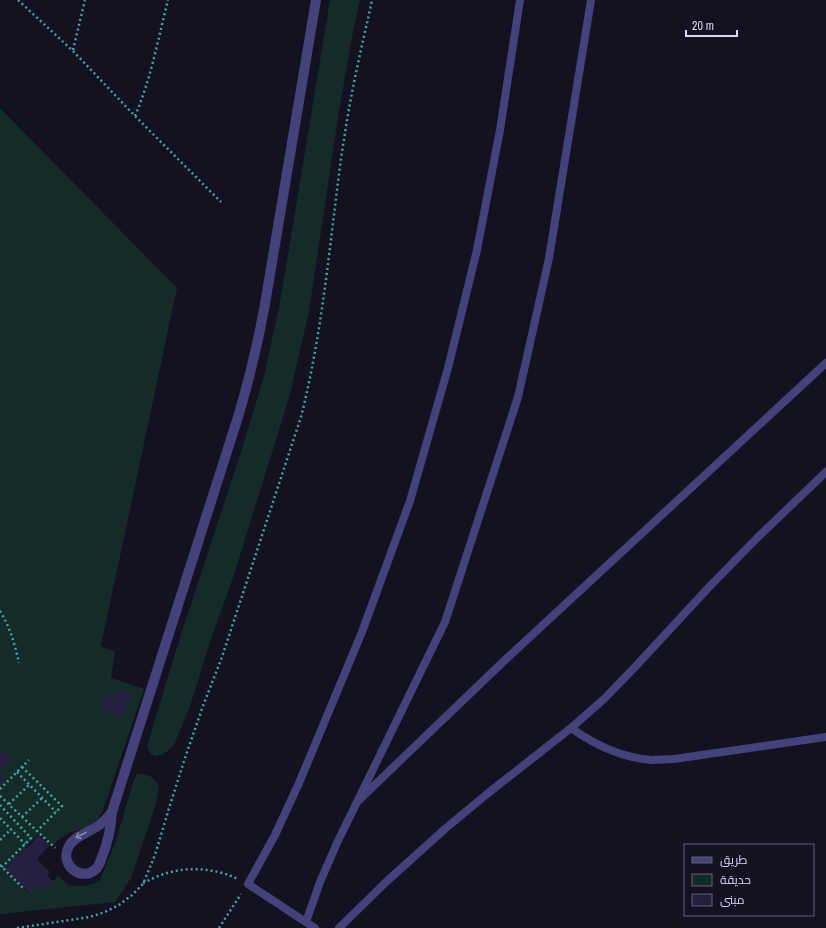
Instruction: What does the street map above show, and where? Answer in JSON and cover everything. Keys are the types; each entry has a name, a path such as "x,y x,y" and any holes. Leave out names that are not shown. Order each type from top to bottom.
{"street":[{"path":"112,812 106,820 77,837 68,847 66,859 71,868 80,873 89,873 99,865 104,854 110,837 112,812 236,425 258,342 316,0"}],"lane":[{"path":"315,928 248,884 275,835 299,783 362,632 410,501 448,368 477,250 500,130 520,0"},
{"path":"306,922 320,882 355,804 445,622 518,397 549,258 591,0"},
{"path":"355,804 505,660 826,363"},
{"path":"338,928 446,828 571,728 604,698 757,538 826,472"},
{"path":"571,728 608,750 629,757 651,760 674,759 826,737"}],"path":[{"path":"18,0 73,51 135,116 221,202"},
{"path":"73,51 85,0"},
{"path":"135,116 146,89 168,0"},
{"path":"143,884 156,855 186,755 222,657 301,417 318,338 348,112 372,0"},
{"path":"0,610 9,628 19,663"},
{"path":"0,788 29,760"},
{"path":"22,767 62,806 36,832"},
{"path":"17,772 56,812"},
{"path":"9,804 29,785"},
{"path":"0,796 66,859"},
{"path":"22,817 42,798"},
{"path":"0,805 31,838 1,866 24,889"},
{"path":"0,818 25,844"},
{"path":"0,840 11,829"},
{"path":"17,928 90,917 105,912 123,902 143,884 163,874 185,869 207,870 229,875 248,884 219,928"}],"green space":[{"path":"330,0 360,0 339,111 309,311 289,398 234,575 211,639 190,706 174,745 164,754 155,756 151,754 147,746 177,647 264,376 280,302"},
{"path":"0,108 177,288 101,646 115,652 111,678 144,689 103,810 98,819 87,827 69,833 58,840 53,847 39,833 5,870 29,893 38,883 45,889 58,876 68,885 90,885 100,880 116,841 133,782 137,774 150,776 159,786 155,807 131,878 115,902 0,914"}],"building":[{"path":"118,689 131,693 123,717 100,709 105,694 115,697"},
{"path":"3,751 12,759 0,770 0,754"},
{"path":"0,773 6,779 0,784"},
{"path":"39,835 50,845 37,859 50,872 47,875 53,881 45,890 38,883 30,893 5,870"}]}
